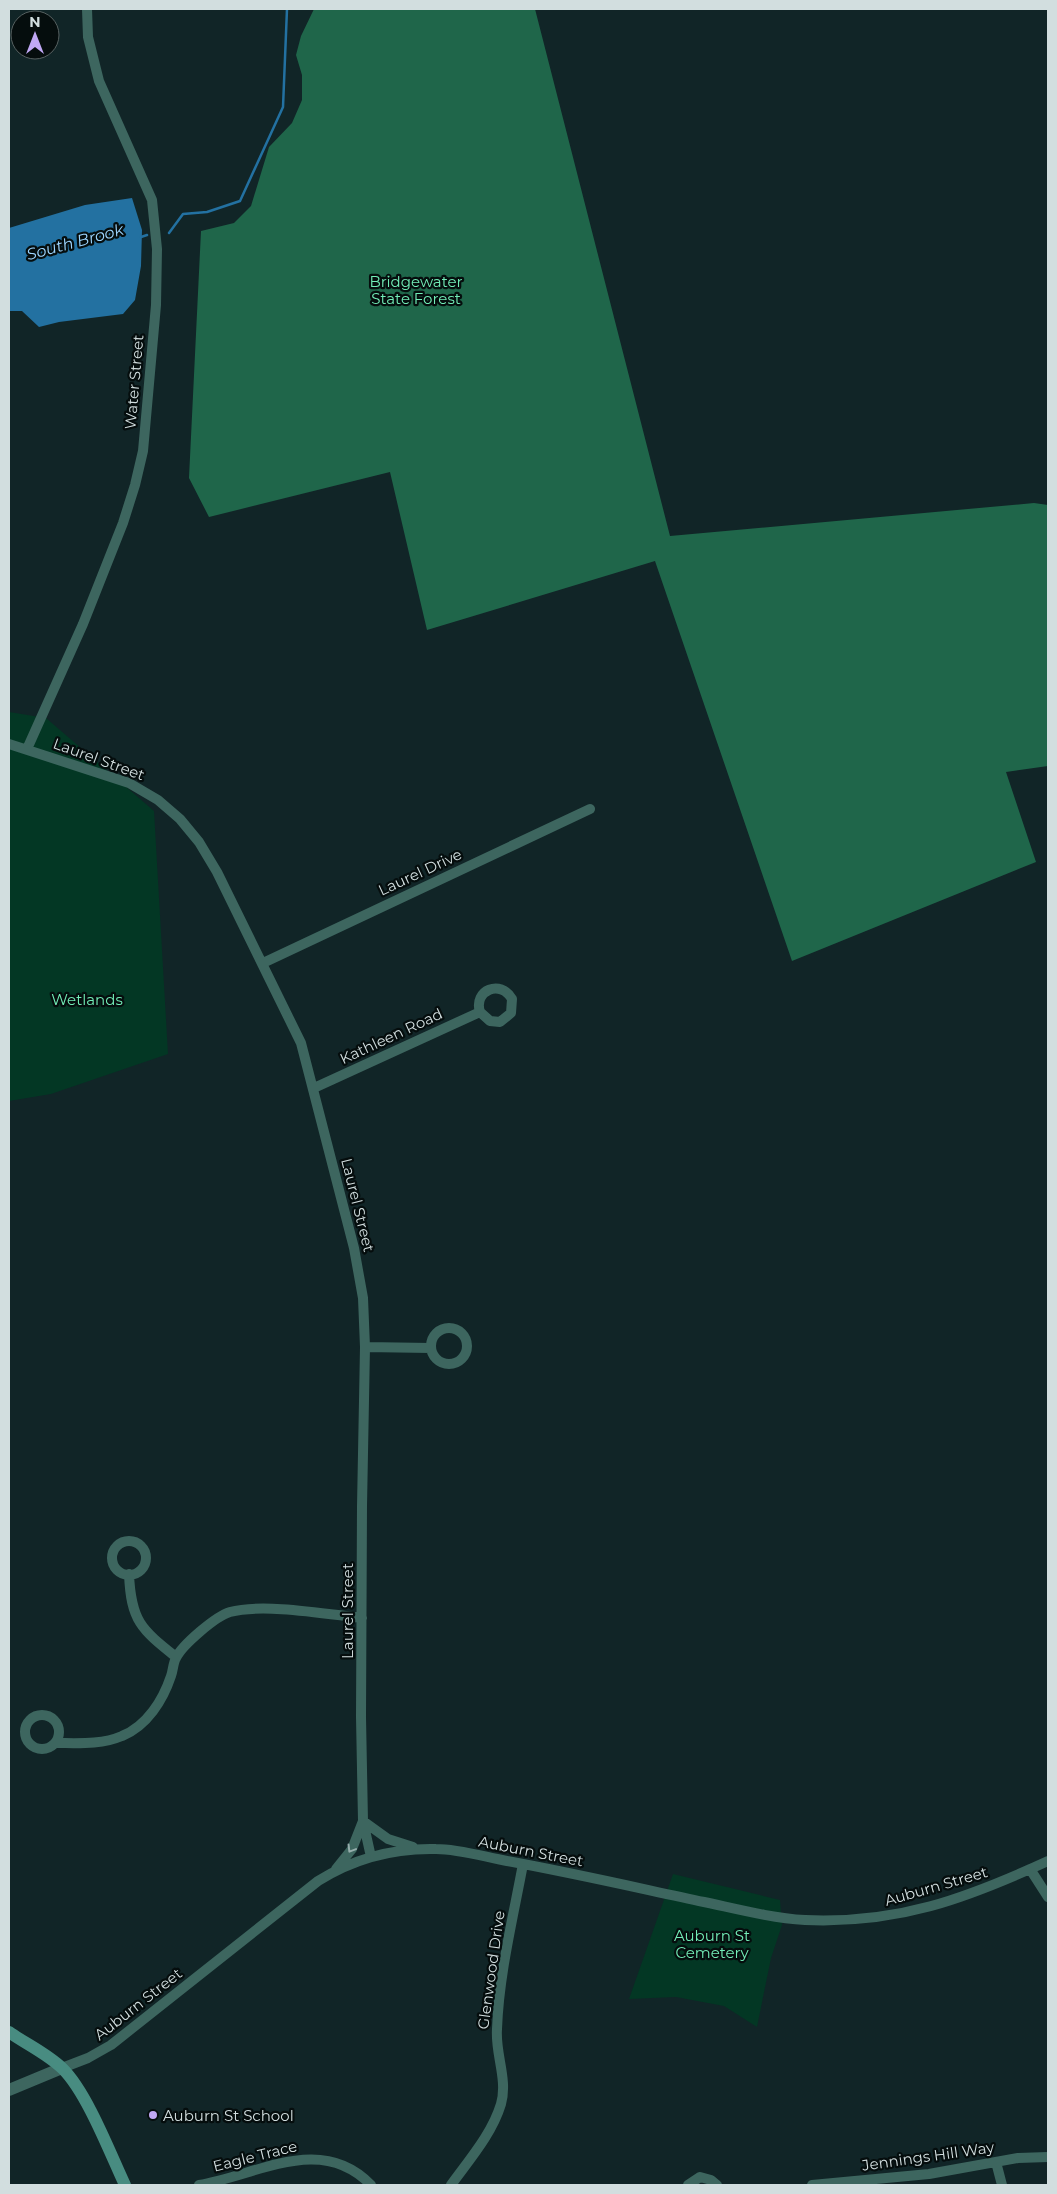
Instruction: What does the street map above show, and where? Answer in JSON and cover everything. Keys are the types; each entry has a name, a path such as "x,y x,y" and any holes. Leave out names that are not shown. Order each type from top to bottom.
{"main road":[{"path":"9,2032 62,2068 82,2096 126,2185"}],"street":[{"name":"Water Street","path":"27,749 83,624 136,485 143,451 156,305 156,237 152,200 99,81 88,37 87,9"},
{"name":"Laurel Street","path":"9,744 129,783 158,800 180,819 200,842 217,872 301,1043 314,1088 361,1282 364,1313 363,1821 371,1857"},
{"name":"Laurel Drive","path":"263,963 590,809"},
{"name":"Kathleen Road","path":"314,1088 480,1012"},
{"path":"365,1347 431,1348"},
{"path":"129,1574 130,1596 135,1616 153,1638 176,1657"},
{"path":"55,1743 101,1742 123,1736 144,1722 160,1701 171,1676 176,1657 205,1626 229,1612 257,1608 362,1618"},
{"name":"Laurel Street","path":"332,1872 352,1849 363,1821"},
{"path":"363,1821 388,1839 427,1849"},
{"name":"Auburn Street","path":"62,2068 88,2058 111,2045 300,1894 332,1872 371,1857 403,1850 439,1848 752,1912 795,1919 837,1920 877,1918 905,1913 968,1895 1048,1861"},
{"name":"Glenwood Drive","path":"451,2185 491,2128 502,2102 503,2081 496,2038 498,2012 523,1864"},
{"path":"1030,1869 1048,1897"},
{"path":"9,2090 62,2068"},
{"name":"Jennings Hill Way","path":"812,2185 929,2174 1018,2158 1048,2157"},
{"name":"Eagle Trace","path":"199,2185 233,2178 284,2162 310,2158 328,2160 350,2168 371,2185"},
{"path":"996,2162 1002,2185"},
{"path":"688,2185 700,2178 711,2180 717,2185"}],"green space":[{"name":"Bridgewater State Forest","path":"314,9 535,9 670,536 1034,503 1048,505 1048,766 1006,772 1036,862 792,961 655,561 427,630 390,472 209,517 189,478 201,231 234,223 251,206 269,147 292,123 302,100 302,75 296,55 301,36"},
{"name":"Wetlands","path":"9,712 46,718 154,811 168,1054 51,1094 9,1101"},
{"name":"Auburn St Cemetery","path":"673,1874 780,1900 782,1925 771,1958 757,2027 724,2006 676,1997 629,1999"}],"water":[{"path":"132,198 142,230 141,266 135,300 123,314 59,322 39,327 22,311 9,311 9,228 85,205"}],"waterway":[{"name":"South Brook","path":"169,233 183,214 207,212 240,201 283,107 287,9"},
{"name":"South Brook","path":"141,237 147,235"}],"place":[{"name":"Auburn St School","path":"153,2115"}]}
